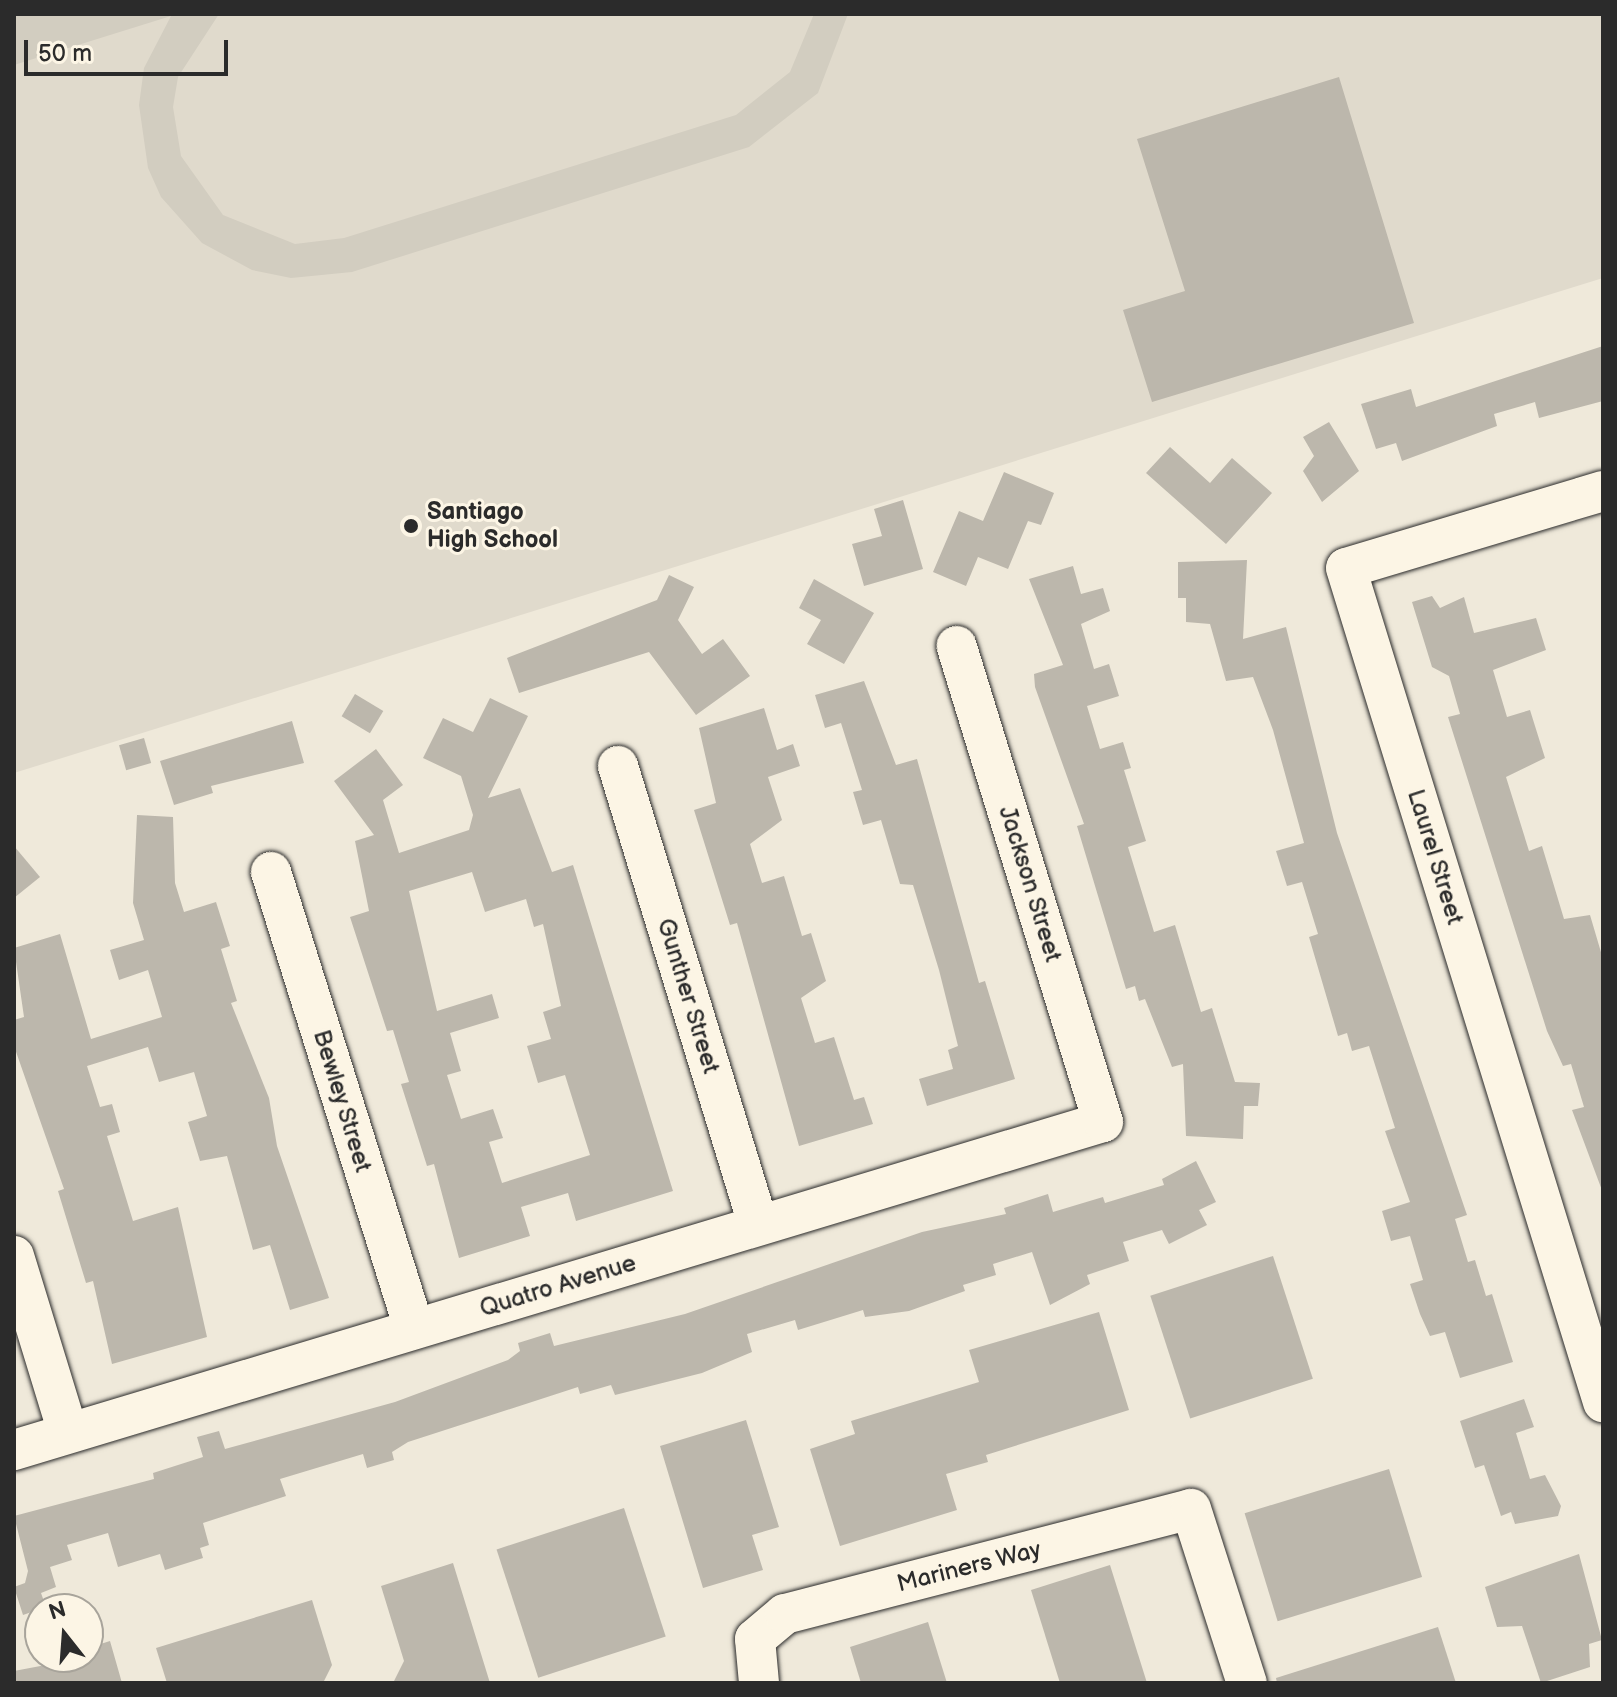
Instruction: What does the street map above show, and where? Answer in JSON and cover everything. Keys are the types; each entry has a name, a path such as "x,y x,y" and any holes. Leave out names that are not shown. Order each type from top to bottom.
{"street":[{"name":"Laurel Street","path":"1603,491 1346,568 1603,1402"},
{"name":"Jackson Street","path":"957,646 1103,1122"},
{"name":"Gunther Street","path":"618,766 758,1225"},
{"name":"Bewley Street","path":"271,872 414,1329"},
{"name":"Quatro Avenue","path":"14,1450 1103,1122"},
{"path":"14,1256 68,1433"},
{"name":"Mariners Way","path":"759,1683 755,1639 785,1614 1191,1509 1247,1683"}],"shaded area":[{"name":"Santiago High School","path":"14,14 1603,14 1603,278 14,773"},
{"path":"14,14 219,14 178,77 173,107 181,156 223,215 295,244 344,238 736,115 790,72 814,14 848,14 818,93 749,147 352,272 291,278 252,270 202,243 161,197 148,168 139,105 144,68 171,16 14,65"}],"building":[{"path":"1339,77 1414,323 1152,402 1123,310 1185,291 1137,139"},
{"path":"1603,346 1603,401 1539,418 1535,402 1494,414 1497,426 1402,461 1396,443 1376,449 1361,404 1411,389 1416,407"},
{"path":"1329,422 1359,471 1322,502 1303,471 1314,456 1303,437"},
{"path":"1170,447 1210,483 1232,458 1272,493 1226,544 1146,473"},
{"path":"1004,472 1054,493 1041,525 1028,521 1008,569 978,557 966,586 933,572 959,511 983,521"},
{"path":"903,500 923,569 864,586 852,544 882,536 874,509"},
{"path":"1247,560 1243,639 1286,627 1337,833 1467,1215 1455,1219 1468,1262 1475,1260 1486,1296 1492,1294 1513,1362 1460,1378 1445,1332 1430,1336 1420,1314 1410,1284 1423,1280 1410,1236 1391,1241 1382,1211 1410,1202 1385,1131 1395,1128 1369,1046 1352,1051 1347,1033 1338,1036 1309,937 1318,934 1302,882 1287,886 1276,851 1304,843 1273,730 1253,677 1226,681 1210,624 1186,622 1186,598 1178,598 1178,562"},
{"path":"1073,566 1081,594 1103,588 1110,611 1081,624 1094,669 1109,664 1119,696 1087,706 1100,749 1123,742 1131,768 1124,770 1146,841 1128,847 1154,932 1175,925 1201,1012 1212,1008 1235,1082 1260,1083 1258,1106 1244,1106 1243,1139 1186,1136 1183,1064 1172,1067 1145,999 1139,1001 1135,986 1126,989 1077,826 1084,824 1035,687 1034,674 1063,665 1029,579"},
{"path":"669,575 694,587 678,620 702,654 723,639 750,676 696,715 649,652 519,693 507,658 657,600"},
{"path":"814,579 874,613 844,664 807,644 821,620 799,608"},
{"path":"1432,596 1440,608 1464,597 1474,633 1536,618 1546,650 1493,670 1507,717 1530,710 1545,758 1506,777 1529,851 1542,846 1564,919 1590,915 1603,959 1603,1193 1572,1110 1584,1107 1571,1064 1563,1066 1547,1031 1448,717 1460,714 1449,676 1432,667 1412,602"},
{"path":"864,681 896,765 917,759 979,983 985,981 1015,1079 927,1106 919,1079 953,1069 948,1050 958,1046 939,970 913,885 900,884 881,820 863,825 853,792 862,790 841,723 825,728 815,695"},
{"path":"355,694 383,711 370,733 342,716"},
{"path":"490,698 528,716 488,798 520,788 552,872 573,865 673,1191 576,1221 568,1193 521,1207 530,1236 459,1258 434,1164 427,1166 401,1084 409,1082 393,1030 387,1031 350,917 369,911 355,841 374,835 334,781 376,749 403,785 383,800 399,853 469,830 473,815 461,776 423,758 443,718 473,732","holes":["472,872 485,912 526,899 534,927 543,924 561,1006 543,1012 551,1039 527,1046 538,1083 565,1075 590,1155 502,1183 489,1142 503,1138 493,1109 461,1119 447,1075 461,1071 450,1033 499,1018 492,994 437,1011 409,891"]},
{"path":"764,708 777,750 793,744 800,766 768,777 782,820 750,844 762,883 784,876 802,936 811,933 826,981 801,998 815,1043 834,1037 854,1100 864,1097 873,1124 799,1146 737,923 730,925 694,810 716,803 699,728"},
{"path":"292,721 304,763 211,786 213,793 174,805 160,761"},
{"path":"144,738 151,763 126,770 119,745"},
{"path":"137,815 173,817 175,883 184,912 216,902 230,946 221,949 237,1001 231,1003 269,1098 277,1146 329,1298 290,1310 270,1245 253,1250 227,1156 200,1161 188,1122 207,1116 194,1072 159,1082 148,1047 87,1066 100,1107 112,1104 120,1132 107,1136 133,1221 178,1207 207,1337 112,1364 93,1281 86,1283 58,1191 64,1189 14,1046 14,1020 24,1017 14,948 60,934 91,1039 162,1017 148,970 119,980 110,950 144,940 133,903"},
{"path":"14,846 40,877 14,898"},
{"path":"1196,1161 1216,1202 1199,1210 1207,1225 1169,1244 1162,1230 1123,1242 1129,1261 1087,1275 1090,1284 1050,1305 1032,1252 993,1264 996,1275 963,1285 965,1291 909,1311 865,1317 863,1310 798,1330 795,1320 747,1334 752,1352 702,1373 615,1395 611,1385 580,1394 578,1387 408,1442 392,1452 394,1460 367,1468 363,1454 280,1479 286,1496 203,1523 209,1545 200,1548 203,1558 165,1570 160,1554 118,1567 108,1533 67,1545 72,1560 50,1567 56,1587 41,1593 24,1593 23,1615 14,1587 25,1583 28,1571 14,1516 154,1479 153,1473 203,1457 197,1437 219,1431 225,1449 395,1402 508,1360 520,1351 518,1343 550,1333 554,1346 685,1314 922,1232 1006,1214 1004,1208 1048,1194 1053,1212 1103,1197 1105,1203 1164,1185 1162,1179"},
{"path":"1273,1256 1313,1379 1190,1419 1150,1296"},
{"path":"1099,1312 1129,1410 986,1455 988,1462 946,1474 957,1510 840,1546 810,1449 855,1434 851,1421 979,1382 969,1350"},
{"path":"1524,1399 1534,1427 1516,1433 1530,1479 1545,1475 1561,1506 1558,1516 1515,1524 1511,1512 1501,1516 1484,1465 1475,1468 1460,1421"},
{"path":"746,1420 779,1527 752,1535 763,1570 703,1588 660,1446"},
{"path":"1389,1469 1422,1577 1278,1621 1245,1513"},
{"path":"624,1508 666,1636 538,1678 497,1549"},
{"path":"1579,1554 1602,1640 1589,1644 1590,1667 1541,1683 1522,1626 1497,1627 1485,1587"},
{"path":"453,1563 490,1683 393,1683 404,1661 381,1586"},
{"path":"1110,1565 1147,1683 1060,1683 1031,1590"},
{"path":"312,1600 332,1665 323,1683 167,1683 156,1648"},
{"path":"928,1622 947,1683 861,1683 850,1647"},
{"path":"1438,1627 1456,1683 1277,1683 1276,1678"},
{"path":"110,1641 122,1683 14,1683 14,1671 24,1669 24,1673 104,1673 104,1643"}],"place":[{"name":"Santiago High School","path":"411,526"}]}
